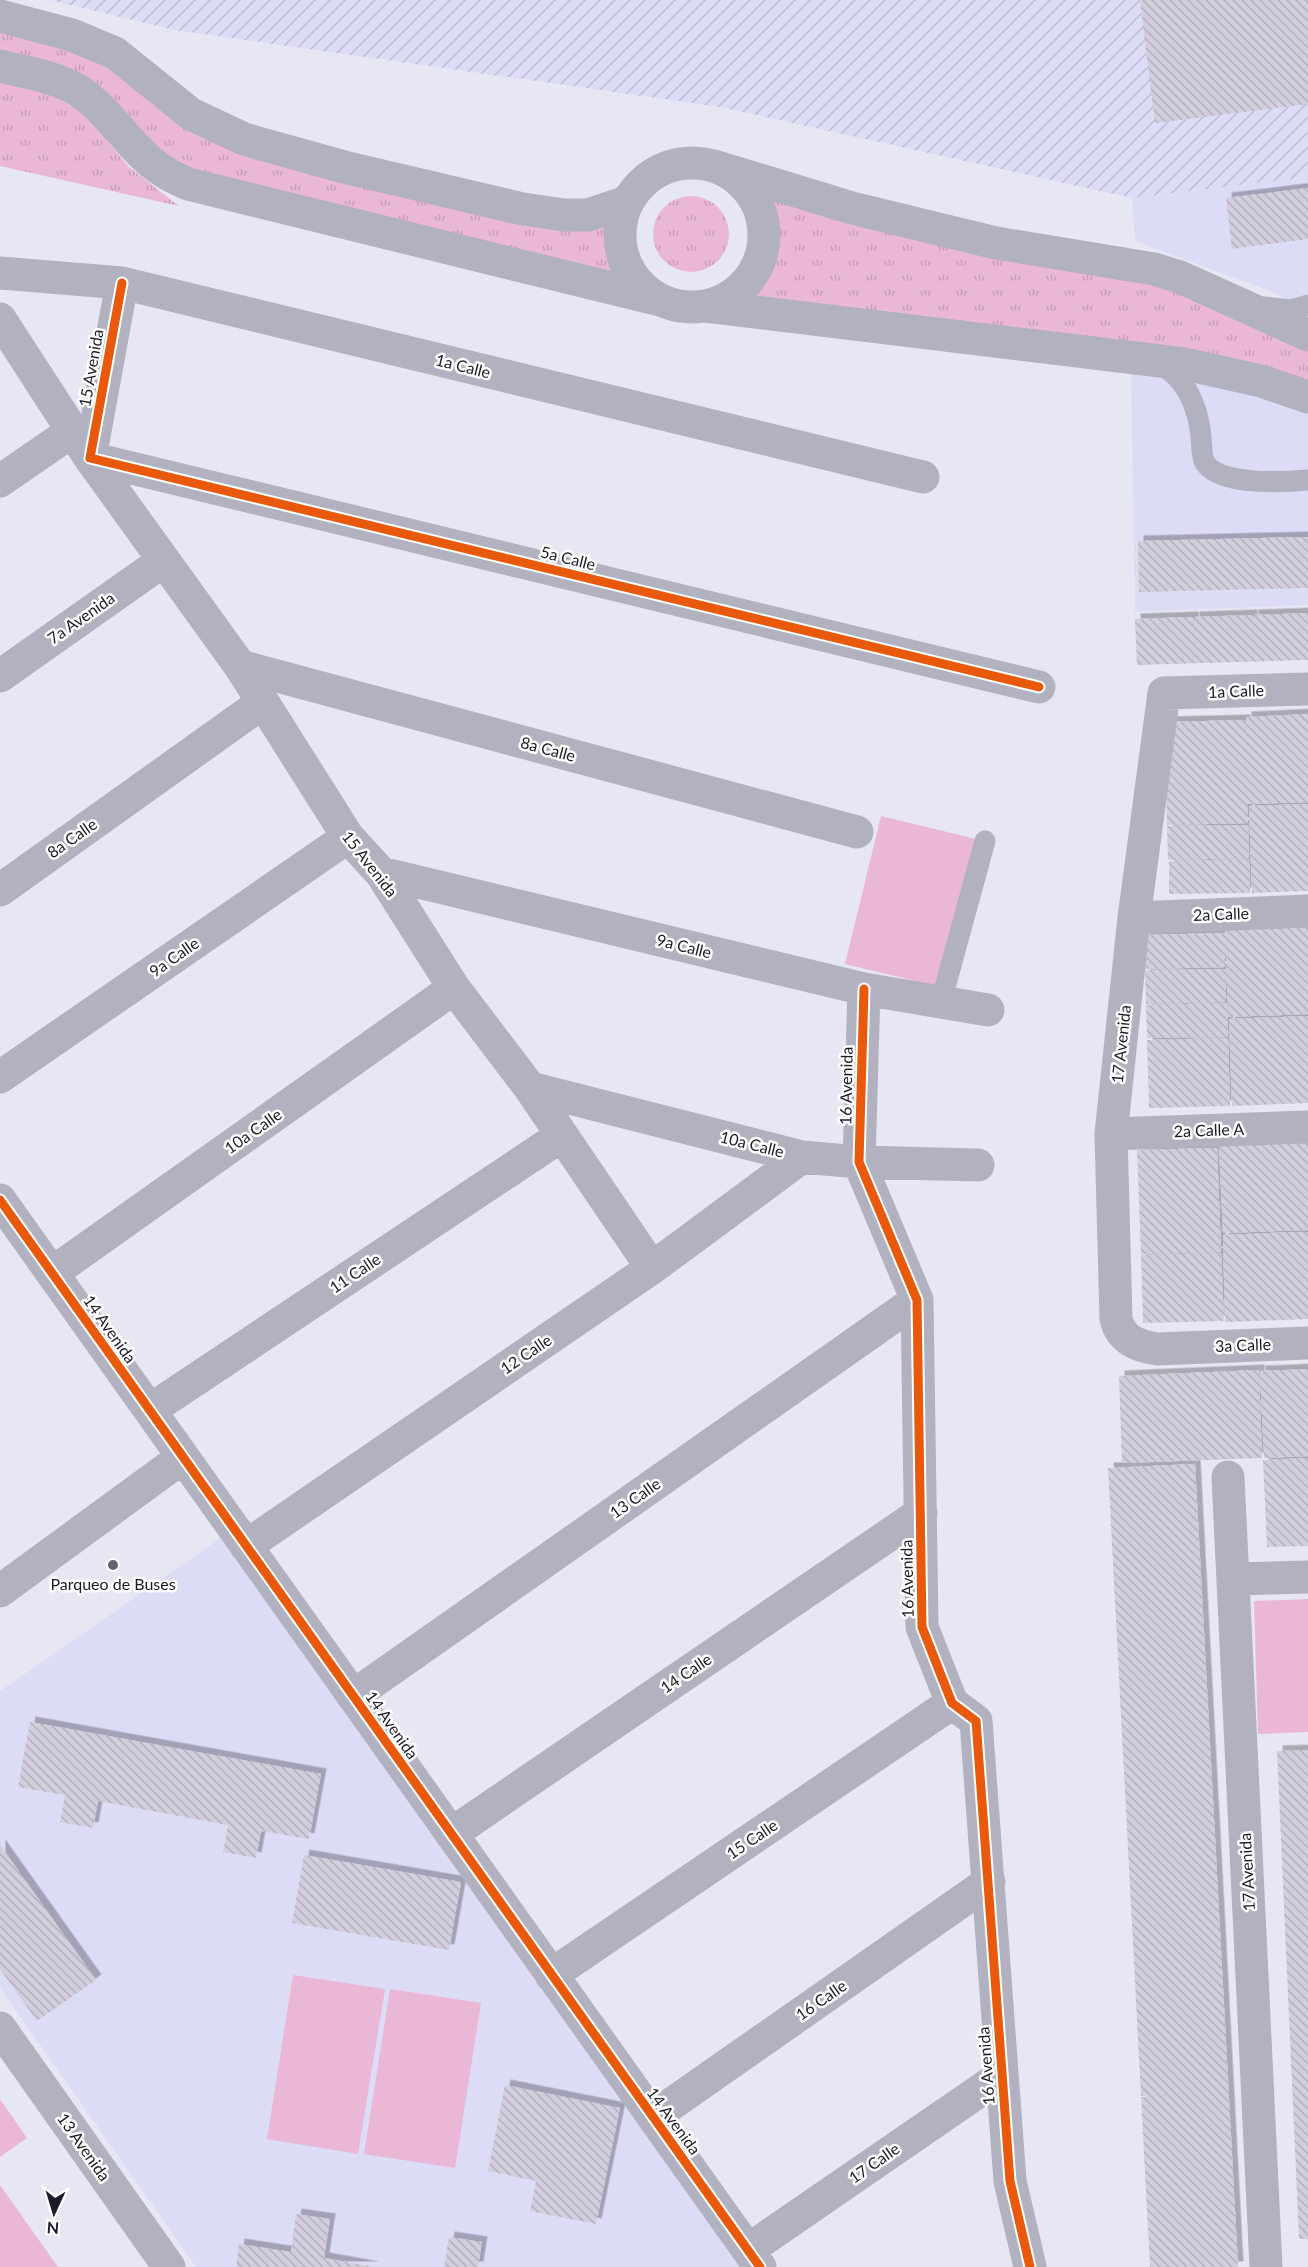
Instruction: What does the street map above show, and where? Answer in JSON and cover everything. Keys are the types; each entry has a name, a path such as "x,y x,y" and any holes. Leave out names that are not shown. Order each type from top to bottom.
{"street":[{"path":"0,16 72,35 116,53 191,114 244,139 344,167 523,209 564,215 588,215 624,203 646,179 668,168 691,164 714,166 852,208 986,241 1154,269 1241,304 1308,335"},
{"path":"0,66 55,81 78,90 98,105 146,158 163,172 188,184 683,307 706,306 1147,359 1227,372 1308,397"},
{"path":"706,306 729,297 747,282 760,262 764,239 762,216 752,195 736,178 714,166"},
{"path":"631,197 621,219 620,243 626,266 640,285 660,300"},
{"name":"1a Calle","path":"0,273 122,283 923,477"},
{"name":"15 Avenida","path":"90,458 122,283"},
{"name":"15 Avenida","path":"0,319 71,432 240,666 348,837 381,873 454,988 530,1088 652,1268"},
{"path":"0,481 71,432"},
{"name":"5a Calle","path":"90,458 1039,687"},
{"name":"7a Avenida","path":"0,676 163,561"},
{"name":"8a Calle","path":"240,666 856,832"},
{"name":"1a Calle","path":"1164,693 1308,689"},
{"name":"17 Avenida","path":"1164,693 1134,918 1111,1134 1118,1326 1126,1338 1140,1346 1157,1349 1178,1348"},
{"name":"8a Calle","path":"0,890 262,704"},
{"name":"9a Calle","path":"0,1077 348,837"},
{"name":"9a Calle","path":"381,873 864,989 988,1010"},
{"name":"2a Calle","path":"1134,918 1308,911"},
{"name":"10a Calle","path":"52,1273 454,988"},
{"name":"16 Avenida","path":"864,989 860,1162 917,1300 922,1627 952,1703 976,1721 1010,2181 1030,2267"},
{"name":"10a Calle","path":"530,1088 802,1157 860,1162 978,1165"},
{"name":"2a Calle A","path":"1111,1134 1308,1127"},
{"name":"11 Calle","path":"150,1410 561,1136"},
{"name":"12 Calle","path":"246,1546 652,1268 802,1157"},
{"name":"14 Avenida","path":"0,1200 754,2258"},
{"name":"13 Calle","path":"353,1696 917,1300"},
{"name":"3a Calle","path":"1178,1348 1308,1343"},
{"path":"0,1591 183,1457"},
{"name":"17 Avenida","path":"1228,1477 1266,2267"},
{"name":"14 Calle","path":"451,1834 921,1513"},
{"path":"1234,1579 1308,1577"},
{"name":"15 Calle","path":"551,1975 952,1703"},
{"name":"16 Calle","path":"653,2117 989,1882"},
{"name":"13 Avenida","path":"0,2028 169,2267"},
{"name":"17 Calle","path":"754,2258 1001,2076"}],"lane":[{"path":"1241,304 1291,310 1308,305"},
{"path":"1147,359 1172,370 1184,382 1200,425 1204,462 1211,469 1239,479 1308,480"},
{"path":"941,1002 985,841"}],"shaded area":[{"path":"50,0 1308,0 1308,177 1132,198 720,107 174,30"},
{"path":"1308,177 1308,311 1270,291 1135,241 1132,198"},
{"path":"1131,369 1190,377 1308,412 1308,605 1135,612"},
{"path":"231,1531 748,2267 196,2267 0,1988 0,1691"}],"green space":[{"path":"0,16 30,23 191,114 621,219 628,263 648,291 676,305 707,305 735,293 756,270 763,237 752,195 1085,258 1308,335 1308,397 928,334 683,307 216,192 118,126 0,66"},
{"path":"0,80 48,92 85,114 129,167 179,206 0,166"},
{"path":"691,196 705,199 718,207 726,220 729,234 726,248 718,261 705,269 691,272 677,269 664,261 656,248 653,234 656,220 664,207 677,199"},
{"path":"881,816 976,839 940,987 845,964"},
{"path":"1308,1599 1308,1732 1258,1734 1254,1601"},
{"path":"293,1975 385,1989 358,2154 267,2139"},
{"path":"390,1989 481,2003 455,2168 364,2154"},
{"path":"0,2099 27,2138 0,2157"},
{"path":"0,2185 58,2267 0,2267"}],"building":[{"path":"1140,0 1308,0 1308,104 1155,123"},
{"path":"1308,188 1308,239 1232,249 1226,198"},
{"path":"1308,537 1308,588 1139,592 1138,541"},
{"path":"1308,613 1308,660 1137,665 1135,619 1193,617 1195,650 1194,617 1252,615 1254,646 1253,615"},
{"path":"1308,714 1308,802 1247,804 1248,823 1167,825 1164,722 1245,720 1247,755 1246,717"},
{"path":"1308,804 1308,891 1252,893 1249,806"},
{"path":"1248,825 1249,858 1168,860 1167,826"},
{"path":"1249,859 1250,893 1169,894 1169,861"},
{"path":"1308,927 1308,1014 1228,1017 1225,930"},
{"path":"1225,933 1225,967 1145,969 1144,935"},
{"path":"1226,969 1226,1002 1146,1004 1145,970"},
{"path":"1227,1003 1228,1037 1147,1038 1146,1005"},
{"path":"1308,1016 1308,1103 1232,1106 1229,1019"},
{"path":"1228,1038 1230,1106 1149,1108 1147,1040"},
{"path":"1308,1142 1308,1230 1223,1233 1219,1146"},
{"path":"1217,1148 1221,1252 1141,1254 1137,1150"},
{"path":"1308,1232 1308,1319 1225,1322 1223,1235"},
{"path":"1221,1253 1224,1321 1143,1323 1141,1255"},
{"path":"1308,1369 1308,1456 1264,1458 1260,1371"},
{"path":"1259,1370 1262,1458 1122,1463 1119,1376"},
{"path":"1308,1458 1308,1546 1267,1547 1263,1460"},
{"path":"1195,1464 1238,2267 1150,2267 1141,2097 1207,2093 1141,2096 1108,1468"},
{"path":"30,1722 321,1774 309,1839 261,1831 256,1858 223,1852 228,1825 98,1801 93,1828 60,1822 65,1795 18,1787"},
{"path":"1308,1750 1308,2239 1299,2239 1277,1751"},
{"path":"0,1845 96,1980 37,2021 0,1969"},
{"path":"304,1855 461,1882 449,1950 292,1923"},
{"path":"505,2085 620,2108 596,2224 530,2211 536,2181 488,2171"},
{"path":"296,2214 330,2219 324,2258 374,2267 236,2267 239,2244 291,2252"},
{"path":"449,2237 482,2242 478,2267 444,2267"}],"cycle path":[{"path":"122,283 90,458 1039,687"},
{"path":"864,989 859,1162 917,1300 922,1627 952,1703 976,1721 1010,2181 1030,2267"},
{"path":"0,1200 760,2267"}],"place":[{"name":"Parqueo de Buses","path":"113,1565"}]}
